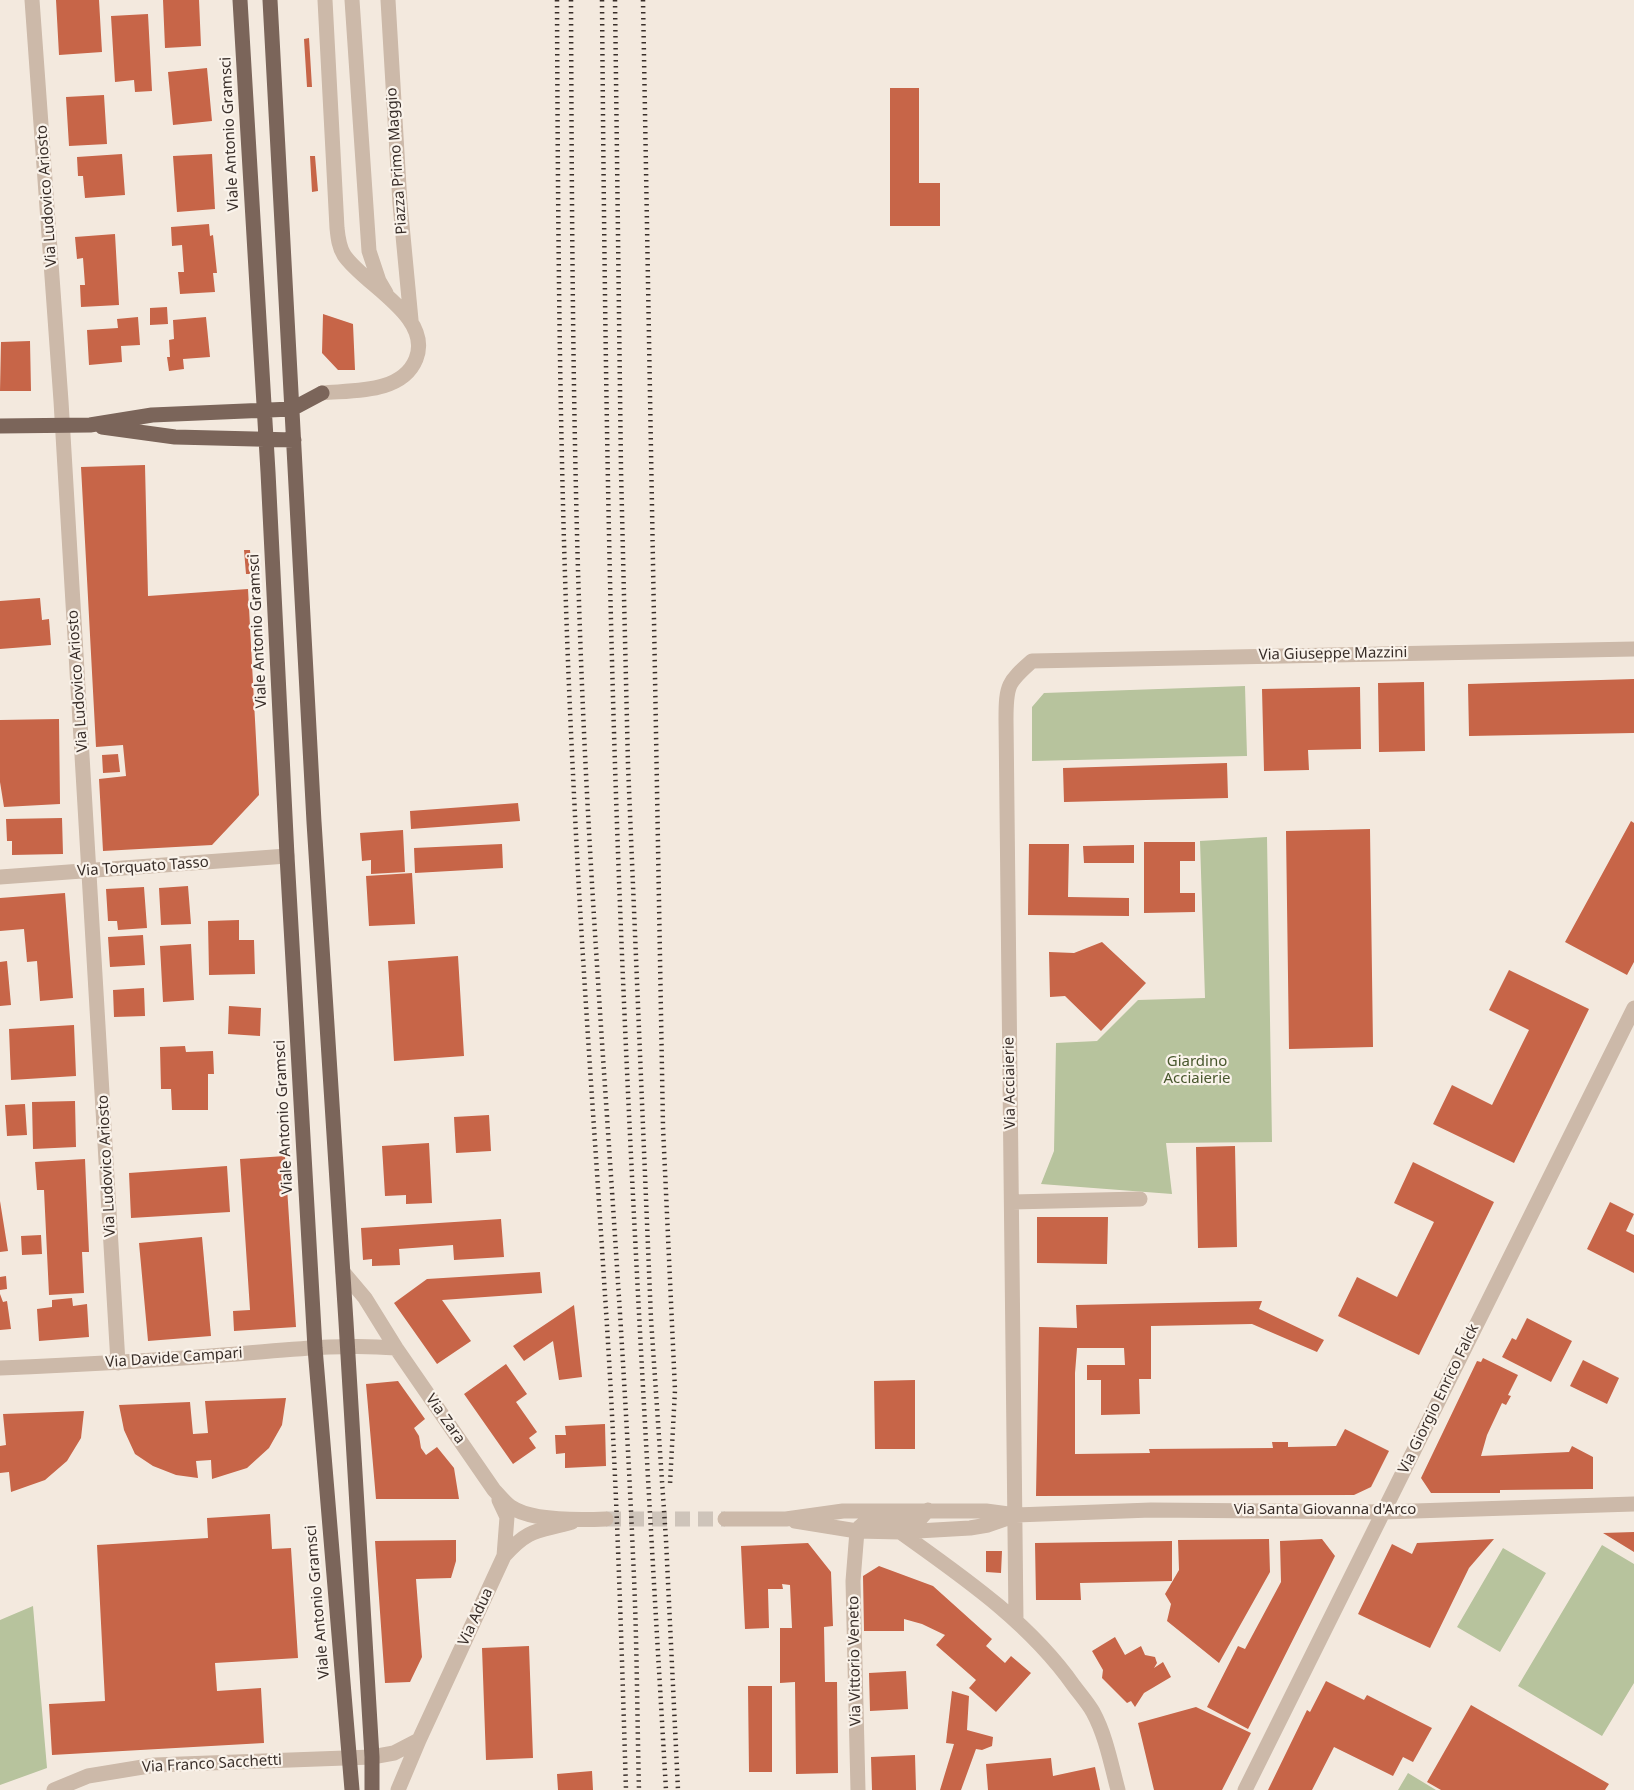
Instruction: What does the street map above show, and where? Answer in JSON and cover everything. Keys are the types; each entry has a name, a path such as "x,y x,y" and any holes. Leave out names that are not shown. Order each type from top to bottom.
{"main road":[{"name":"Viale Antonio Gramsci","path":"240,0 267,440 286,856 315,1348 352,1790"},
{"path":"270,0 314,822 343,1272 372,1757 372,1790"},
{"path":"291,369 300,390 321,393"},
{"path":"0,426 90,424 152,415 292,409 321,393"},
{"path":"90,424 175,437 294,440"}],"street":[{"name":"Via Ludovico Ariosto","path":"32,0 62,425 118,1363"},
{"name":"Piazza Primo Maggio","path":"321,393 382,387 411,368 418,352 418,340 403,310 349,261 338,239 325,0"},
{"name":"Piazza Primo Maggio","path":"352,0 369,251 379,281 389,298"},
{"name":"Piazza Primo Maggio","path":"388,0 401,226 411,322"},
{"name":"Via Giuseppe Mazzini","path":"1032,661 1634,649"},
{"name":"Via Acciaierie","path":"1016,1621 1006,699 1012,679 1032,661"},
{"name":"Via Torquato Tasso","path":"0,877 286,856"},
{"name":"Via Giorgio Enrico Falck","path":"1245,1790 1634,1008"},
{"path":"1012,1202 1140,1199"},
{"name":"Via Zara","path":"343,1272 365,1298 396,1348 494,1490"},
{"path":"347,1347 396,1348"},
{"name":"Via Davide Campari","path":"0,1368 118,1363 347,1347"},
{"path":"494,1490 510,1507 525,1514 581,1520 606,1520"},
{"name":"Via Adua","path":"398,1790 418,1740 504,1556 507,1517 494,1490"},
{"name":"Via Santa Giovanna d'Arco","path":"1016,1515 1151,1510 1383,1512 1634,1504"},
{"path":"857,1531 861,1524 871,1519 914,1521 920,1519 928,1510"},
{"path":"725,1519 786,1519 843,1511 986,1511 1016,1515"},
{"path":"786,1519 857,1531 900,1532 970,1528 988,1525 1016,1515"},
{"path":"504,1556 527,1534 581,1520"},
{"name":"Via Vittorio Veneto","path":"857,1531 853,1581 858,1790"},
{"path":"900,1532 957,1573 1016,1621 1057,1661 1092,1711 1104,1737 1118,1790"},
{"path":"372,1757 394,1753 418,1740"},
{"name":"Via Franco Sacchetti","path":"54,1790 88,1776 155,1765 372,1757"}],"green space":[{"path":"1245,686 1247,756 1032,761 1032,707 1044,693"},
{"name":"Giardino Acciaierie","path":"1267,837 1272,1142 1166,1143 1172,1194 1041,1184 1054,1151 1056,1043 1097,1041 1138,1000 1205,998 1200,841"},
{"path":"1602,1545 1634,1564 1634,1683 1602,1736 1518,1686"},
{"path":"1503,1548 1546,1573 1500,1652 1457,1627"},
{"path":"33,1606 47,1768 0,1785 0,1620"},
{"path":"1408,1773 1436,1790 1398,1790"}],"building":[{"path":"56,0 99,0 102,52 59,55"},
{"path":"163,0 199,0 201,46 165,48"},
{"path":"148,14 152,91 135,92 134,80 115,82 111,16"},
{"path":"309,38 312,87 307,87 304,39"},
{"path":"207,68 212,121 173,125 168,72"},
{"path":"890,88 919,88 919,183 940,183 940,226 890,226"},
{"path":"104,95 107,144 69,146 66,97"},
{"path":"122,154 125,195 85,198 83,176 78,176 77,157"},
{"path":"212,154 215,209 177,212 173,156"},
{"path":"310,156 315,156 318,191 312,192"},
{"path":"209,224 210,236 213,235 217,273 213,273 215,292 180,294 178,272 184,272 182,245 172,246 171,227"},
{"path":"115,234 119,305 81,307 80,285 85,285 83,258 77,259 75,237"},
{"path":"167,307 168,324 150,325 150,308"},
{"path":"323,314 353,324 355,370 338,370 322,353"},
{"path":"138,317 140,345 121,346 122,362 89,365 87,330 118,328 117,319"},
{"path":"206,317 210,357 183,359 184,369 169,371 167,357 170,357 169,340 174,339 173,320"},
{"path":"30,341 31,391 0,391 1,342"},
{"path":"145,465 148,596 248,589 259,795 212,845 103,851 99,779 126,776 123,745 96,747 81,467"},
{"path":"244,550 250,550 252,574 246,574"},
{"path":"40,598 42,620 49,619 51,645 0,649 0,601"},
{"path":"1634,679 1634,733 1469,736 1468,684"},
{"path":"1424,682 1425,751 1379,752 1378,683"},
{"path":"1360,687 1361,749 1308,750 1309,770 1264,771 1262,689"},
{"path":"59,719 60,804 4,807 0,782 0,720"},
{"path":"118,754 120,772 103,773 102,755"},
{"path":"1227,763 1228,798 1064,802 1063,768"},
{"path":"518,803 520,821 411,829 410,811"},
{"path":"62,818 63,854 12,855 12,841 7,841 6,819"},
{"path":"1631,821 1634,823 1634,962 1627,975 1565,942"},
{"path":"1370,829 1373,1047 1289,1049 1286,831"},
{"path":"403,830 405,872 371,874 371,860 362,861 360,833"},
{"path":"1144,842 1195,842 1195,861 1180,861 1180,893 1195,893 1195,912 1144,913"},
{"path":"502,844 503,868 415,873 414,848"},
{"path":"1029,844 1069,844 1068,897 1129,898 1129,916 1028,915"},
{"path":"1134,845 1134,863 1084,863 1083,846"},
{"path":"412,873 415,924 369,926 366,876"},
{"path":"188,886 191,924 161,925 159,888"},
{"path":"144,887 147,928 118,930 117,921 108,921 106,889"},
{"path":"65,893 73,998 40,1001 37,961 27,962 24,929 0,931 0,898"},
{"path":"239,920 239,940 254,940 255,974 209,975 208,921"},
{"path":"143,935 145,965 110,967 108,937"},
{"path":"1102,942 1146,983 1101,1031 1065,996 1050,997 1049,952 1074,953"},
{"path":"191,944 194,1000 163,1002 160,946"},
{"path":"458,956 464,1056 394,1061 388,961"},
{"path":"7,961 11,1005 0,1006 0,962"},
{"path":"1509,970 1589,1009 1514,1163 1433,1124 1452,1085 1492,1105 1529,1030 1489,1010"},
{"path":"144,988 145,1016 114,1017 113,990"},
{"path":"229,1006 261,1008 260,1036 228,1034"},
{"path":"74,1025 76,1076 11,1080 9,1029"},
{"path":"185,1046 186,1052 213,1051 214,1074 208,1074 208,1110 172,1110 171,1089 161,1089 160,1047"},
{"path":"75,1101 76,1147 33,1149 32,1102"},
{"path":"25,1104 27,1135 7,1136 5,1105"},
{"path":"489,1115 491,1151 456,1153 454,1117"},
{"path":"429,1143 432,1203 406,1204 406,1195 385,1196 382,1146"},
{"path":"1235,1146 1237,1247 1198,1248 1196,1147"},
{"path":"285,1156 296,1327 234,1331 233,1311 250,1310 240,1159"},
{"path":"85,1159 89,1252 82,1252 84,1293 49,1295 44,1190 37,1190 35,1162"},
{"path":"1413,1162 1494,1202 1419,1355 1338,1316 1357,1277 1397,1297 1434,1222 1394,1203"},
{"path":"227,1166 230,1212 131,1218 129,1173"},
{"path":"0,1201 8,1251 0,1252"},
{"path":"1610,1202 1634,1214 1626,1231 1634,1235 1634,1273 1587,1249"},
{"path":"1037,1217 1108,1217 1107,1264 1037,1263"},
{"path":"501,1219 504,1257 454,1260 453,1245 399,1249 400,1265 372,1266 372,1259 363,1260 361,1228"},
{"path":"41,1235 42,1254 22,1255 21,1236"},
{"path":"202,1237 211,1336 148,1341 139,1243"},
{"path":"540,1272 542,1293 442,1300 471,1341 437,1364 394,1303 427,1279"},
{"path":"6,1276 7,1289 0,1290 0,1277"},
{"path":"0,1294 3,1302 7,1301 11,1329 0,1330"},
{"path":"72,1298 73,1306 87,1304 89,1337 39,1341 37,1309 52,1307 52,1300"},
{"path":"1262,1301 1259,1309 1324,1340 1317,1352 1252,1324 1151,1326 1151,1379 1139,1379 1140,1414 1101,1415 1101,1380 1087,1380 1087,1365 1125,1365 1124,1348 1077,1348 1075,1454 1150,1453 1149,1449 1273,1448 1272,1442 1288,1442 1288,1447 1336,1446 1345,1429 1389,1451 1371,1487 1354,1495 1036,1496 1039,1327 1077,1328 1076,1305"},
{"path":"574,1305 582,1377 559,1380 553,1341 524,1361 513,1346"},
{"path":"1527,1318 1572,1341 1551,1382 1502,1357 1512,1338 1516,1340"},
{"path":"1483,1358 1518,1375 1508,1395 1511,1396 1506,1405 1502,1403 1487,1435 1481,1456 1569,1452 1572,1446 1593,1457 1593,1489 1431,1493 1421,1478 1477,1361 1481,1362"},
{"path":"1583,1360 1619,1378 1607,1404 1570,1386"},
{"path":"506,1364 527,1394 516,1402 537,1432 529,1438 536,1448 513,1464 464,1394"},
{"path":"915,1380 915,1449 875,1449 874,1381"},
{"path":"398,1381 425,1419 414,1428 419,1436 421,1448 426,1455 437,1447 454,1468 459,1499 376,1499 366,1384"},
{"path":"286,1398 282,1425 269,1448 247,1468 212,1479 211,1460 196,1461 198,1478 176,1475 153,1466 135,1454 124,1430 119,1405 190,1402 193,1434 208,1433 205,1401"},
{"path":"84,1411 81,1438 67,1461 45,1480 11,1492 9,1472 0,1473 0,1446 6,1445 3,1414"},
{"path":"605,1424 606,1466 565,1468 565,1453 556,1454 555,1435 566,1435 565,1426"},
{"path":"270,1514 272,1549 291,1548 298,1658 215,1663 217,1691 261,1688 264,1743 52,1755 49,1704 105,1701 97,1545 208,1538 207,1518"},
{"path":"1634,1532 1634,1552 1603,1533"},
{"path":"1269,1539 1270,1572 1219,1663 1167,1621 1171,1604 1165,1594 1179,1570 1178,1540"},
{"path":"1322,1539 1335,1556 1248,1729 1207,1707 1238,1646 1245,1649 1281,1582 1280,1541"},
{"path":"1494,1539 1469,1568 1430,1648 1358,1614 1392,1544 1412,1554 1417,1543"},
{"path":"456,1540 456,1561 451,1578 416,1579 422,1657 410,1682 385,1683 375,1541"},
{"path":"1172,1541 1172,1581 1080,1583 1081,1600 1036,1600 1035,1543"},
{"path":"808,1543 831,1572 833,1626 824,1627 825,1682 837,1682 838,1773 796,1774 795,1682 780,1683 780,1628 792,1628 790,1585 782,1584 783,1589 768,1589 769,1628 745,1629 741,1546"},
{"path":"986,1551 1002,1551 1001,1573 986,1572"},
{"path":"879,1566 933,1586 992,1639 986,1646 1005,1663 1011,1656 1031,1673 996,1712 969,1688 976,1680 936,1645 945,1635 922,1624 904,1619 904,1631 864,1631 863,1576"},
{"path":"1115,1637 1125,1655 1141,1646 1145,1655 1155,1657 1157,1663 1154,1668 1163,1662 1171,1677 1144,1693 1135,1707 1131,1701 1127,1703 1102,1678 1103,1670 1092,1651"},
{"path":"529,1646 533,1758 486,1760 482,1648"},
{"path":"906,1671 908,1709 870,1711 869,1673"},
{"path":"1326,1681 1364,1700 1367,1695 1432,1728 1413,1762 1403,1757 1393,1776 1334,1747 1312,1790 1268,1790 1307,1710 1310,1712"},
{"path":"748,1686 772,1686 772,1772 749,1772"},
{"path":"952,1691 969,1696 967,1730 993,1737 992,1746 982,1750 976,1749 961,1790 940,1790 954,1744 946,1743"},
{"path":"1471,1705 1609,1784 1605,1790 1441,1790 1427,1782"},
{"path":"1196,1707 1251,1733 1222,1790 1154,1790 1138,1723"},
{"path":"915,1755 916,1790 872,1790 871,1757"},
{"path":"1051,1758 1053,1776 1095,1767 1100,1790 988,1790 986,1764"},
{"path":"592,1771 593,1790 558,1790 557,1774"}],"tunnel":[{"path":"606,1519 725,1519"}],"railway":[{"path":"557,0 560,387 565,580 580,904 612,1419 626,1790"},
{"path":"571,0 578,580 591,872 628,1458 635,1614 639,1790"},
{"path":"602,0 608,478 620,893 637,1278 666,1790"},
{"path":"615,0 621,470 628,765 651,1319 666,1540 678,1790"},
{"path":"643,0 663,1127 675,1390 670,1484"}]}
